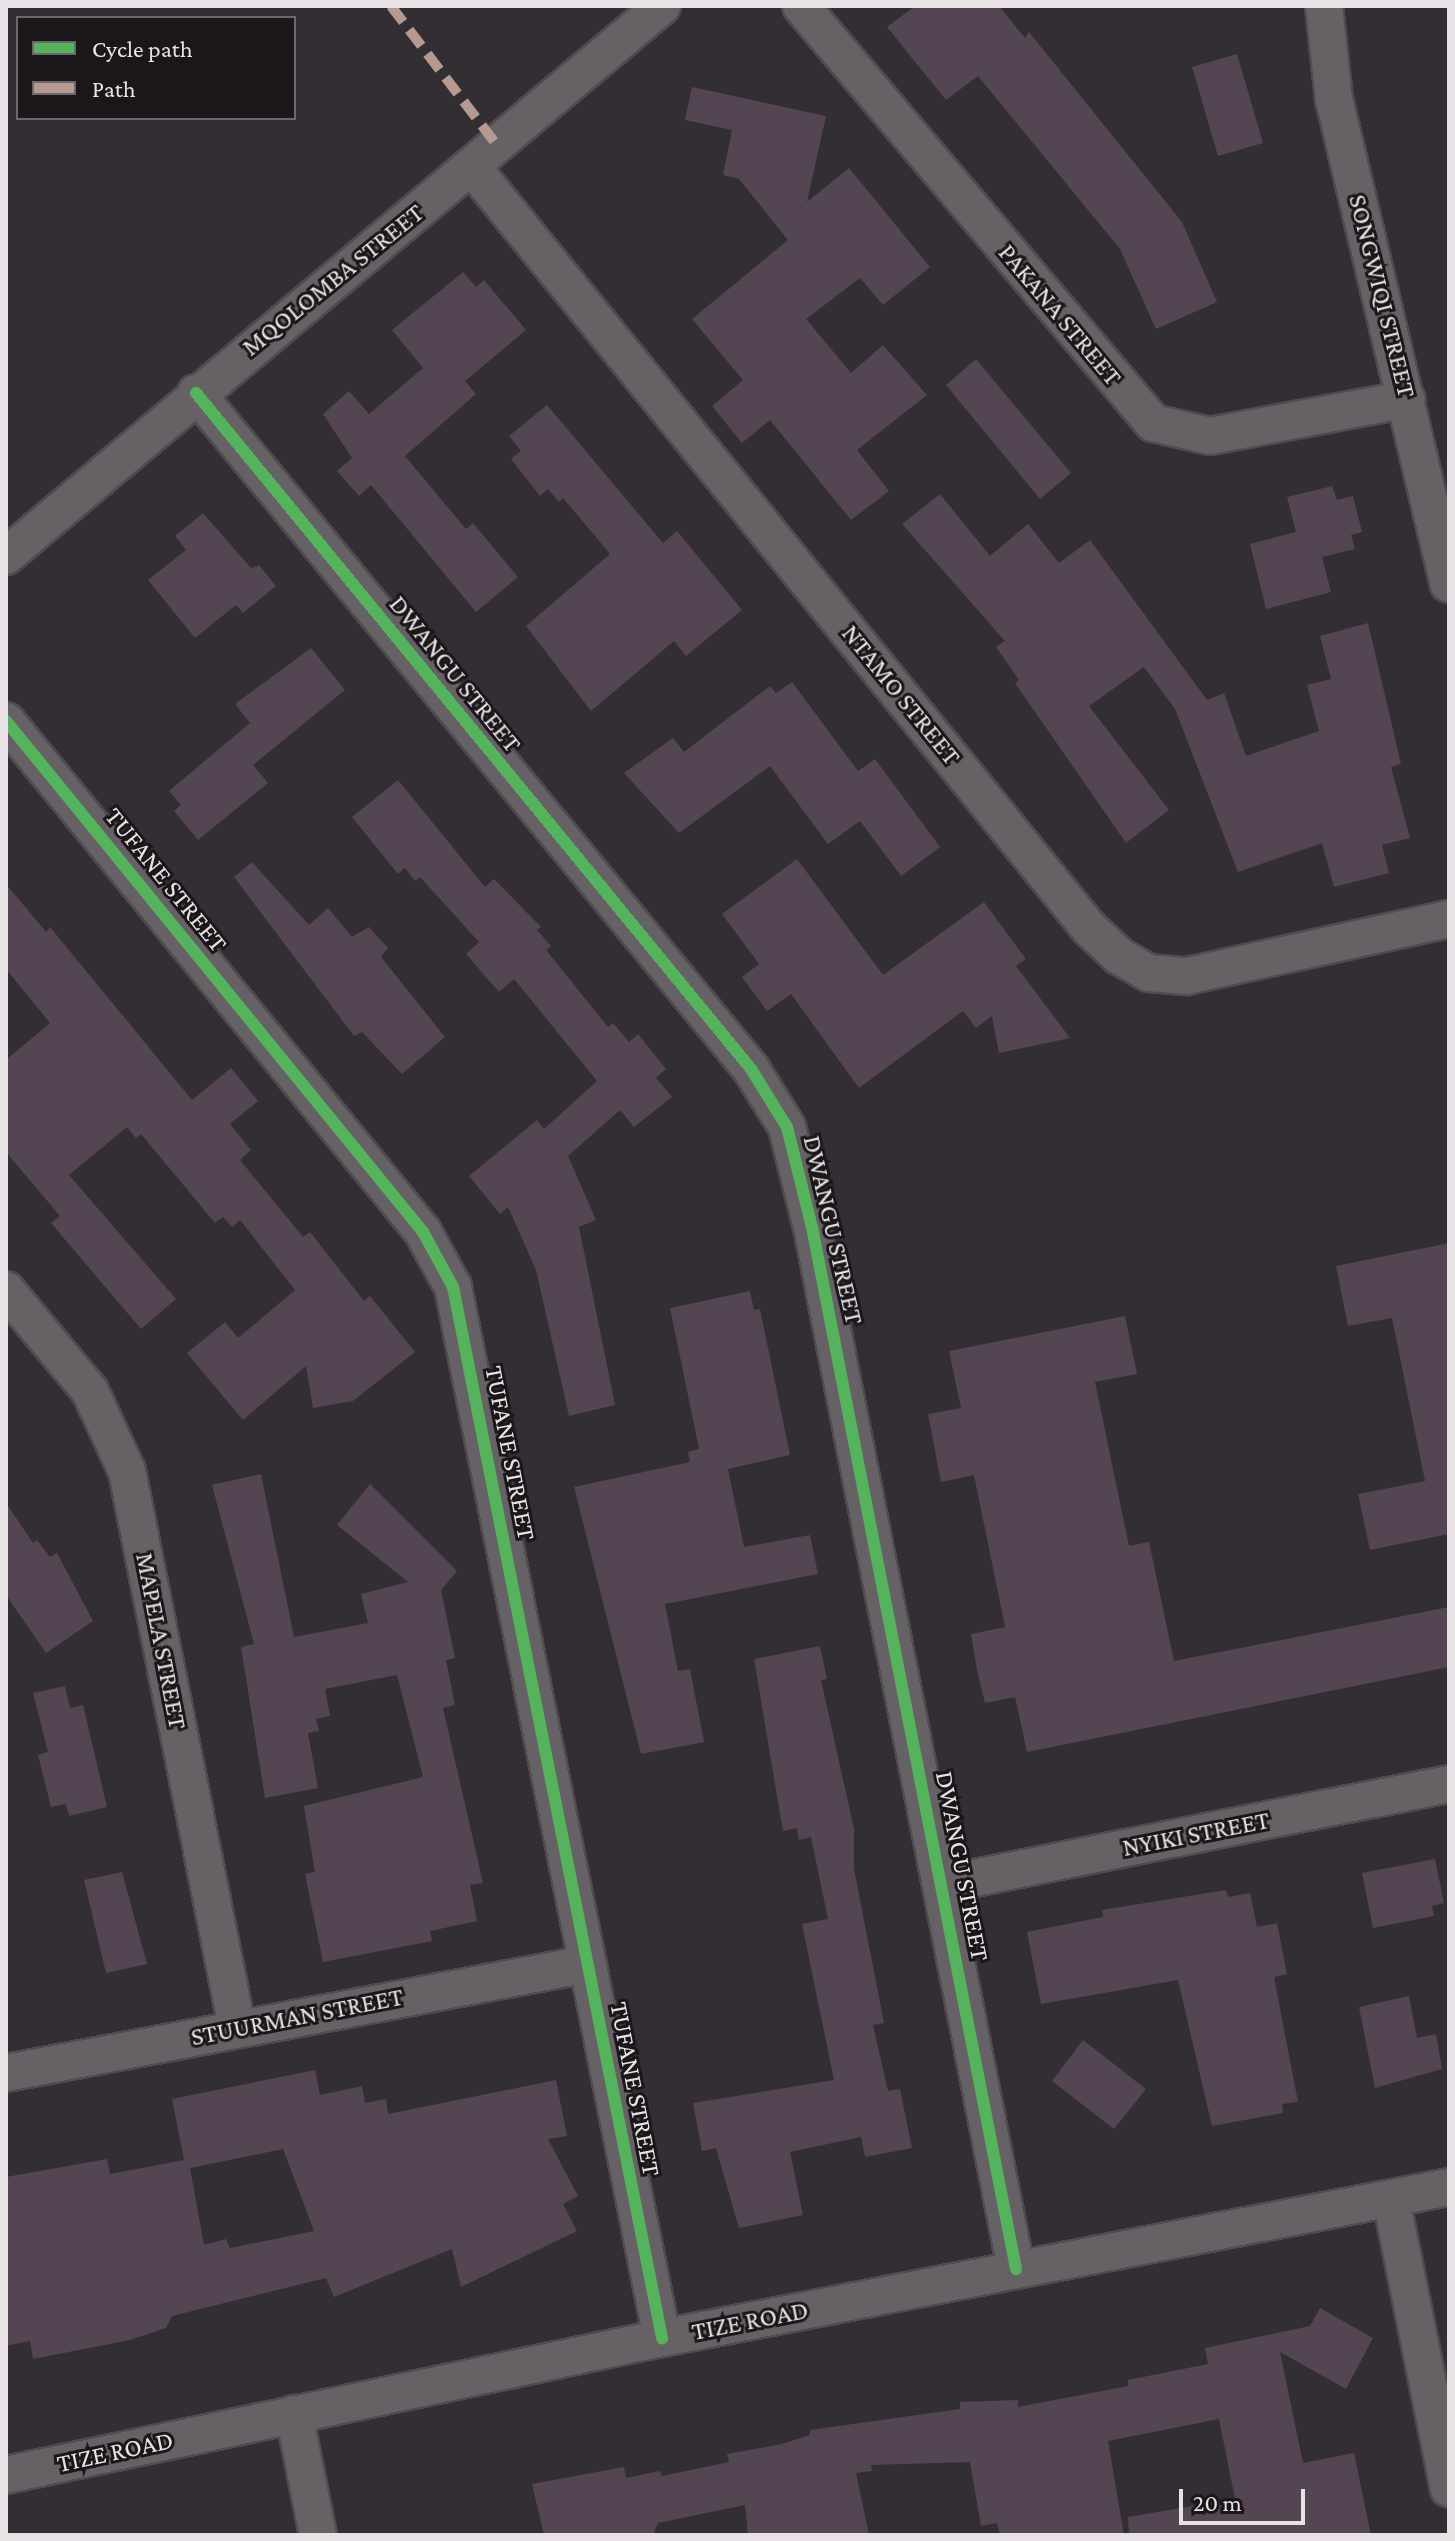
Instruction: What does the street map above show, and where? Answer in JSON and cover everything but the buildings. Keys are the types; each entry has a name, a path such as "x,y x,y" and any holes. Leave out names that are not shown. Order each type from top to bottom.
{"street":[{"name":"MQOLOMBA STREET","path":"6,556 196,393 472,167 662,6"},
{"name":"PAKANA STREET","path":"801,6 1153,423 1210,436 1407,399"},
{"name":"SONGWIQI STREET","path":"1324,6 1334,99 1449,584"},
{"name":"NTAMO STREET","path":"472,167 1089,928 1119,956 1149,973 1187,976 1449,919"},
{"name":"DWANGU STREET","path":"196,393 751,1069 787,1127 944,1884 1016,2269"},
{"name":"TUFANE STREET","path":"6,721 423,1232 453,1287 662,2338"},
{"name":"MAPELA STREET","path":"6,1290 90,1391 127,1471 237,2027"},
{"name":"NYIKI STREET","path":"944,1884 1449,1784"},
{"name":"STUURMAN STREET","path":"6,2073 237,2027 588,1964"},
{"name":"TIZE ROAD","path":"6,2475 662,2338 1449,2187"},
{"path":"1391,2199 1449,2488"},
{"path":"294,2414 318,2535"}],"marked path":[{"path":"391,6 497,145"}],"cycle path":[{"path":"196,393 751,1069 787,1127 812,1227 1016,2269"},
{"path":"6,721 423,1232 453,1287 662,2338"}]}
